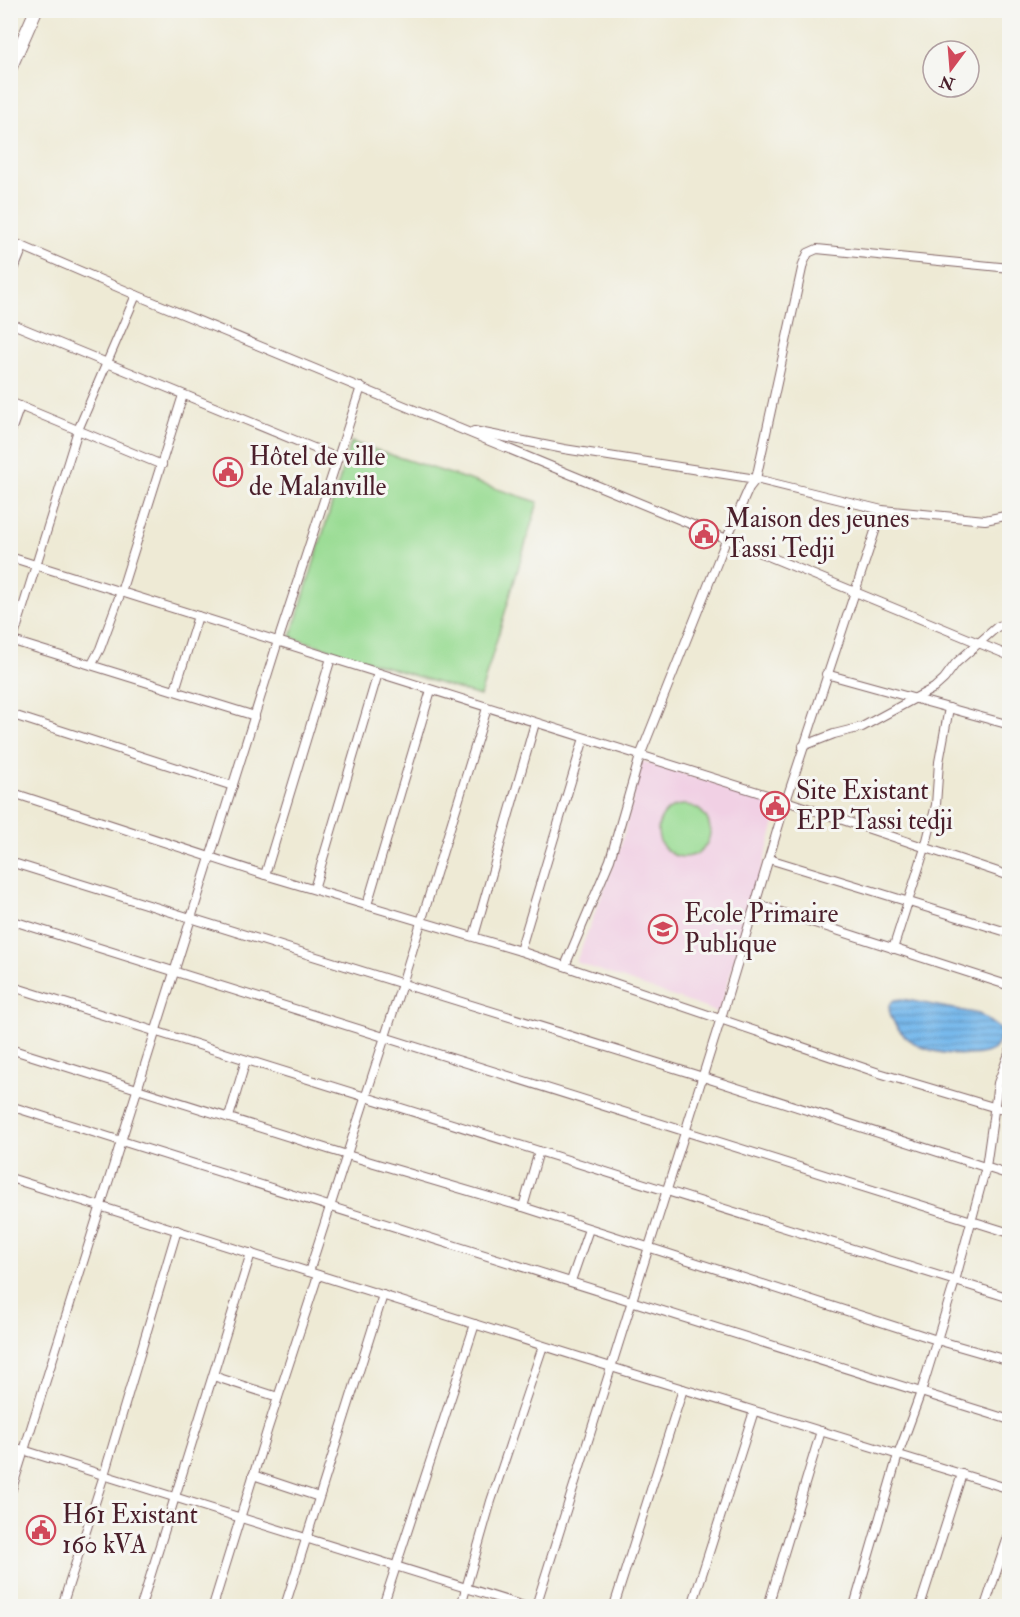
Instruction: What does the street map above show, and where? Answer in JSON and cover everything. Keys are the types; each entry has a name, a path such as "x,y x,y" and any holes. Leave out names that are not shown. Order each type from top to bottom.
{"main road":[{"path":"10,69 36,10"}],"street":[{"path":"10,241 1010,656"},
{"path":"10,279 23,247"},
{"path":"565,966 610,860 640,756 744,497 756,479 803,264 808,253 817,249 1010,268"},
{"path":"136,295 78,430 12,645 92,664 255,716"},
{"path":"10,323 338,459"},
{"path":"10,1495 278,641 361,387"},
{"path":"92,664 100,649 121,592 183,395"},
{"path":"10,402 162,465"},
{"path":"10,434 20,406"},
{"path":"455,427 564,449 756,479 882,510 985,520 1010,515"},
{"path":"536,1606 703,1077 803,746 882,510"},
{"path":"10,557 786,801 1010,876"},
{"path":"175,690 198,616"},
{"path":"803,746 834,734 862,727 934,688 956,663 998,627 1010,621"},
{"path":"265,875 331,658"},
{"path":"315,889 378,673"},
{"path":"826,674 1010,724"},
{"path":"367,905 431,690"},
{"path":"309,1272 402,984 487,708"},
{"path":"893,949 909,902 936,805 939,762 949,708"},
{"path":"10,714 233,786"},
{"path":"474,936 535,723"},
{"path":"520,951 584,738"},
{"path":"10,792 265,875 474,936 889,1076 1010,1112"},
{"path":"769,859 1010,933"},
{"path":"10,862 1010,1174"},
{"path":"756,904 1010,986"},
{"path":"10,920 1010,1233"},
{"path":"10,986 1010,1298"},
{"path":"10,1049 347,1155 523,1207 937,1340 1010,1361"},
{"path":"855,1606 898,1455 921,1392 955,1281 986,1167 998,1083 1010,1051"},
{"path":"230,1117 246,1060"},
{"path":"10,1106 1010,1420"},
{"path":"523,1207 539,1151"},
{"path":"10,1178 543,1346 1010,1488"},
{"path":"571,1281 590,1229"},
{"path":"62,1606 104,1475 177,1230"},
{"path":"141,1606 251,1253"},
{"path":"213,1606 318,1275"},
{"path":"285,1606 383,1295"},
{"path":"383,1606 475,1324"},
{"path":"460,1606 491,1501 543,1346"},
{"path":"213,1376 278,1397"},
{"path":"615,1606 684,1389"},
{"path":"692,1606 754,1411"},
{"path":"768,1606 821,1431"},
{"path":"10,1446 524,1606"},
{"path":"920,1606 962,1474"},
{"path":"253,1475 319,1497"},
{"path":"985,1606 1010,1531"}],"shaded area":[{"path":"642,761 781,803 719,1013 576,962 621,845"}],"green space":[{"path":"351,442 538,502 480,696 291,637"},
{"path":"684,805 698,809 706,817 710,831 706,845 698,853 684,857 670,853 662,845 658,831 662,817 670,809"}],"water":[{"path":"902,999 979,1014 1001,1030 998,1043 989,1051 969,1055 935,1051 918,1045 903,1034 894,1023 889,1005 894,1000"}],"place":[{"name":"Hôtel de ville de Malanville","path":"228,472"},
{"name":"Maison des jeunes Tassi Tedji","path":"704,534"},
{"name":"Site Existant EPP Tassi tedji","path":"775,806"},
{"name":"Ecole Primaire Publique","path":"663,929"},
{"name":"H61 Existant 160 kVA","path":"41,1530"}]}
